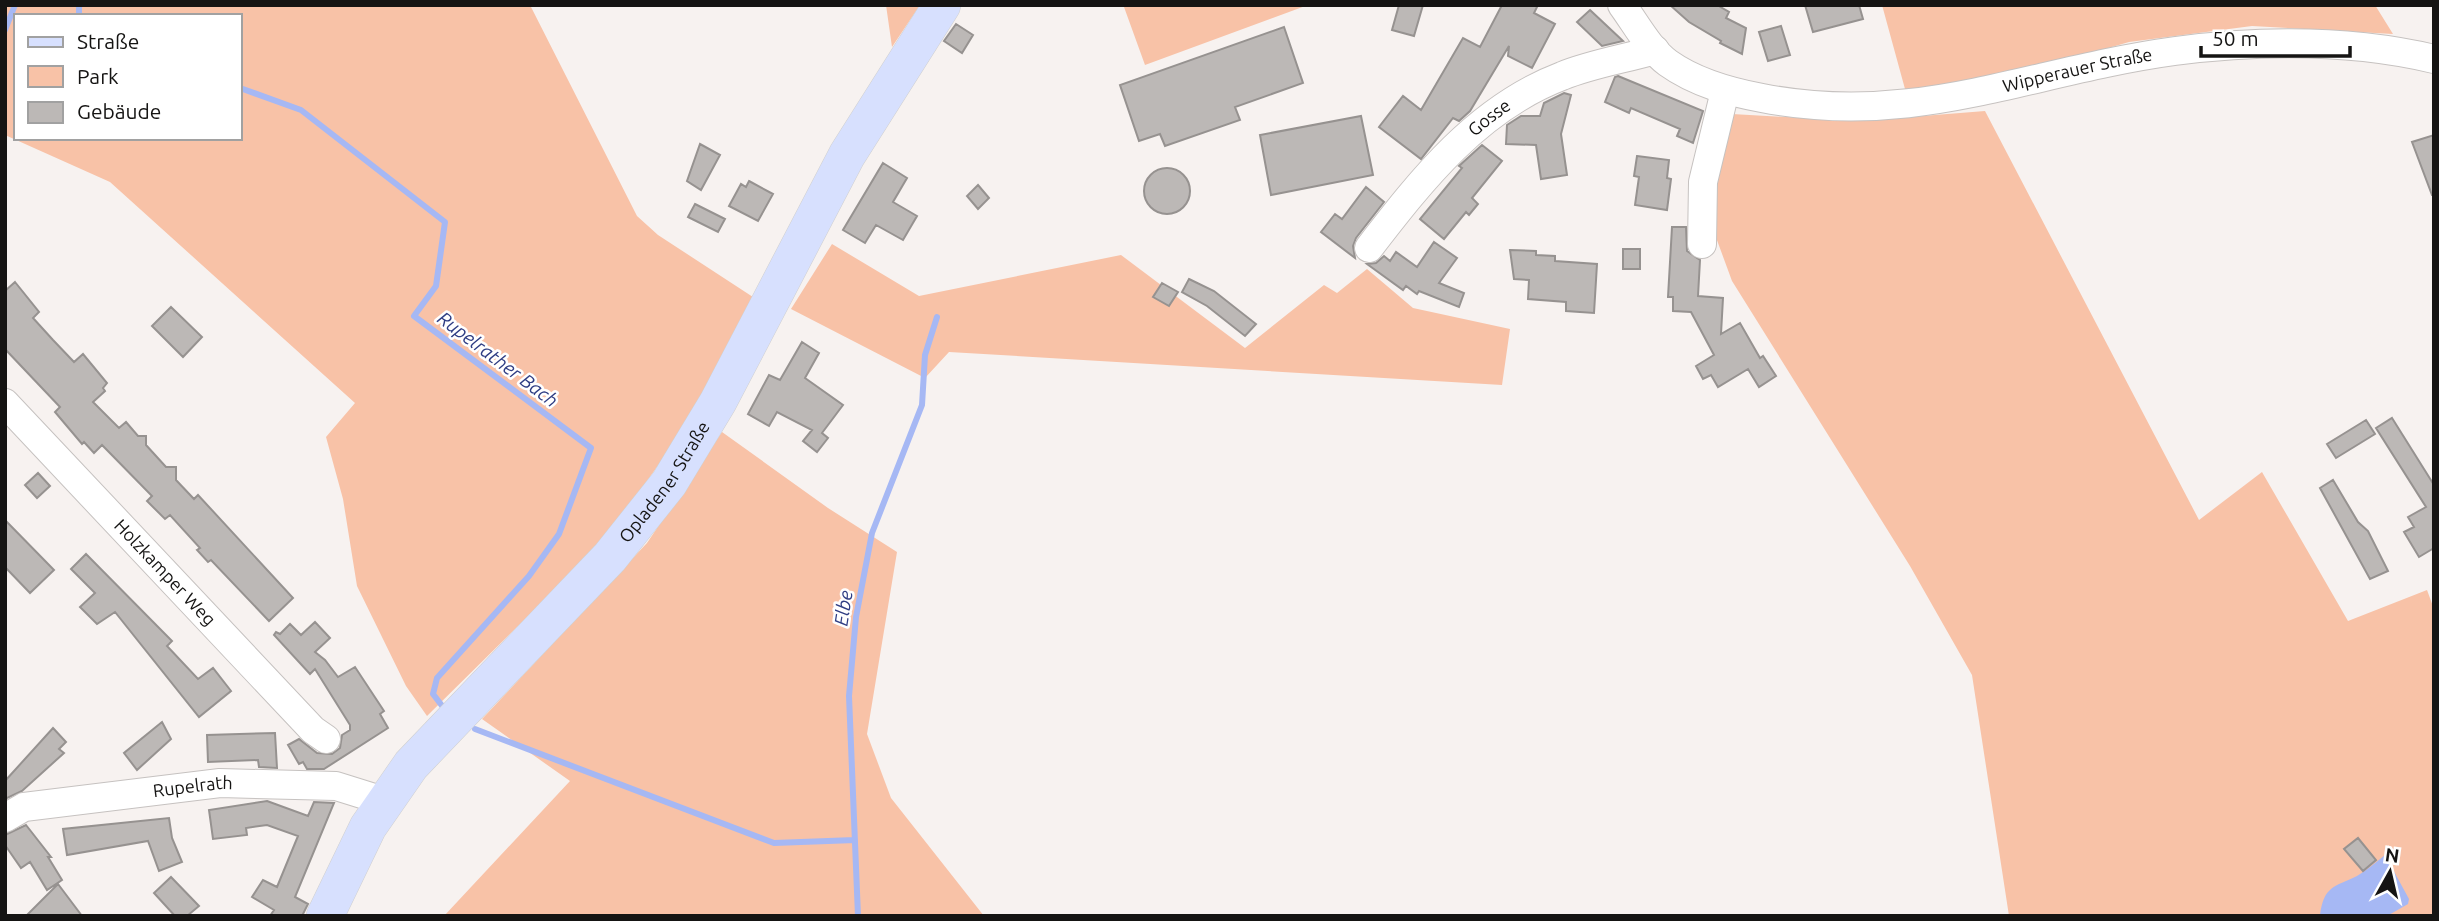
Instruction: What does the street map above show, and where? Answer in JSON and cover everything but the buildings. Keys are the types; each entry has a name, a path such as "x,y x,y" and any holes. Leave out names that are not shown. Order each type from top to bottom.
{"main road":[{"name":"Opladener Straße","path":"325,916 384,801 435,738 610,557 669,483 719,402 846,155 942,5"}],"street":[{"name":"Wipperauer Straße","path":"1622,5 1655,50 1674,67 1725,91 1813,106 1906,105 1998,90 2134,58 2259,43 2353,46 2434,59"},
{"name":"Gosse","path":"1369,248 1414,190 1471,130 1494,113 1563,75 1655,50"},
{"path":"1702,244 1703,182 1725,91"},
{"name":"Holzkamper Weg","path":"5,403 313,730 326,739"},
{"name":"Rupelrath","path":"5,818 24,807 197,783 336,786 384,801"}],"green space":[{"path":"5,5 530,5 637,216 658,235 756,299 676,440 606,539 427,716 406,686 357,586 343,499 326,437 355,403 110,182 16,140 242,140 242,14 14,14 14,139 5,135"},
{"path":"886,5 920,5 892,47"},
{"path":"1308,5 1145,65 1124,7"},
{"path":"1882,5 2375,5 2393,34 2252,26 2129,42 2023,73 1924,90 1905,89"},
{"path":"1985,111 2199,520 2262,472 2348,621 2427,590 2434,609 2434,916 2009,916 1972,675 1910,566 1732,281 1714,232 1716,169 1732,114 1860,121"},
{"path":"832,244 919,296 1121,255 1245,348 1324,285 1337,293 1367,269 1413,308 1510,329 1502,385 949,352 925,378 791,309"},
{"path":"722,432 828,508 897,552 867,734 891,798 984,916 444,916 570,781 482,719 647,543"}],"water":[{"path":"2385,855 2409,899 2408,904 2387,916 2320,915 2324,898 2331,889 2357,876"}],"waterway":[{"name":"Rupelrather Bach","path":"5,30 15,5"},
{"name":"Rupelrather Bach","path":"79,5 79,14"},
{"name":"Rupelrather Bach","path":"242,89 301,110 445,222 436,286 414,316 591,448 559,534 529,576 437,678 433,694 443,707"},
{"name":"Elbe","path":"858,916 849,696 856,617 872,533 922,405 925,355 937,317"},
{"name":"Rupelrather Bach","path":"475,729 774,843 855,840"}]}
